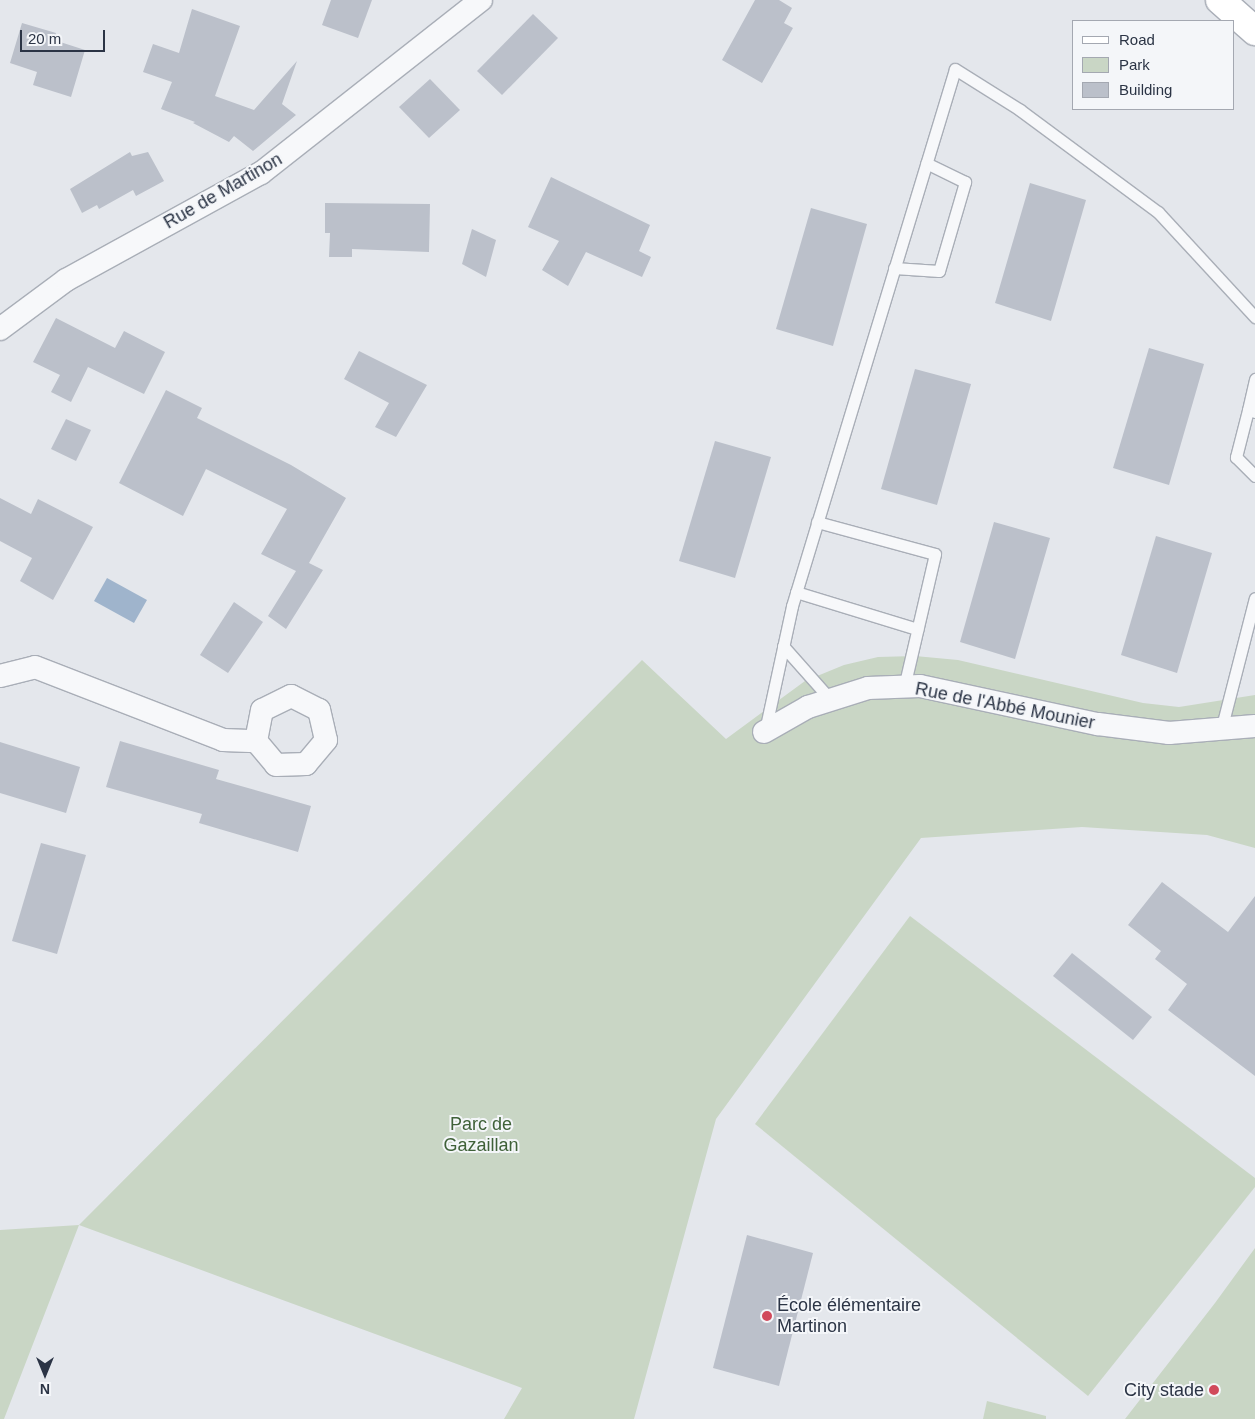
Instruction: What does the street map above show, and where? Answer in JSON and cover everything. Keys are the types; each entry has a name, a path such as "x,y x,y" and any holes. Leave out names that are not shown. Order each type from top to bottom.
{"street":[{"name":"Rue de Martinon","path":"0,329 66,280 261,172 482,0"},
{"path":"1220,0 1255,31"},
{"path":"0,676 35,667 222,740 256,741"},
{"name":"Rue de l'Abbé Mounier","path":"764,732 808,708 868,688 920,686 1098,724 1169,733 1255,726"}],"lane":[{"path":"764,732 796,592 955,69 1020,110 1158,212 1255,317"},
{"path":"894,268 940,271 965,182 926,163"},
{"path":"1255,379 1252,411 1236,457 1255,476"},
{"path":"817,522 935,554 904,687"},
{"path":"796,592 917,629"},
{"path":"1221,730 1255,598"},
{"path":"783,646 830,700"}],"green space":[{"name":"Parc de Gazaillan","path":"915,656 958,660 1143,703 1179,707 1255,695 1255,848 1207,835 1082,827 921,838 716,1119 634,1419 504,1419 522,1388 79,1225 642,660 726,739 805,681 844,665 878,657"},
{"path":"910,916 1255,1178 1255,1187 1088,1396 755,1124"},
{"path":"79,1225 4,1419 0,1419 0,1230"},
{"path":"1255,1248 1255,1419 1125,1419 1215,1303"},
{"path":"987,1401 1046,1416 1046,1419 983,1419"}],"water":[{"path":"107,578 147,600 134,623 94,601"}],"building":[{"path":"331,0 372,0 358,38 322,25"},
{"path":"755,0 779,0 792,8 784,23 793,28 762,83 722,60"},
{"path":"192,9 240,26 215,96 254,110 297,61 282,104 296,115 253,151 234,136 229,142 193,123 195,122 161,109 172,82 143,72 153,44 179,53"},
{"path":"533,14 558,38 502,95 477,71"},
{"path":"22,23 56,33 54,40 85,50 71,97 33,85 37,72 10,63"},
{"path":"430,79 460,110 429,138 399,107"},
{"path":"130,152 132,156 148,152 164,181 136,196 133,190 99,209 97,205 82,213 70,189"},
{"path":"551,177 650,225 639,251 651,257 642,277 586,252 568,286 542,270 559,241 528,227"},
{"path":"1030,183 1086,200 1051,321 995,303"},
{"path":"325,203 430,204 429,252 352,249 352,257 329,257 330,233 325,233"},
{"path":"811,208 867,224 833,346 776,329"},
{"path":"472,229 496,240 486,277 462,264"},
{"path":"56,318 115,348 124,331 165,352 144,394 88,367 71,402 51,392 60,375 33,362"},
{"path":"1149,348 1204,364 1169,485 1113,468"},
{"path":"359,351 427,385 396,437 375,427 389,403 344,379"},
{"path":"915,369 971,384 937,505 881,489"},
{"path":"166,390 202,408 197,418 291,465 346,498 309,563 323,570 286,629 268,616 296,571 261,554 287,509 206,469 183,516 119,483"},
{"path":"66,419 91,430 76,461 51,449"},
{"path":"715,441 771,457 735,578 679,561"},
{"path":"0,498 31,514 38,499 93,527 53,600 20,581 32,558 0,541"},
{"path":"994,522 1050,538 1015,659 960,642"},
{"path":"1156,536 1212,553 1177,673 1121,655"},
{"path":"234,602 263,622 228,673 200,655"},
{"path":"120,741 219,770 216,779 311,806 298,852 199,823 202,814 106,787"},
{"path":"0,742 80,767 66,813 0,793"},
{"path":"41,843 86,855 57,954 12,941"},
{"path":"1162,882 1228,932 1255,896 1255,1076 1168,1010 1187,984 1155,959 1161,951 1128,925"},
{"path":"1072,953 1152,1017 1133,1040 1053,976"},
{"path":"747,1235 813,1253 779,1386 713,1368"}],"place":[{"name":"École élémentaire Martinon","path":"767,1316"},
{"name":"City stade","path":"1214,1390"}]}
